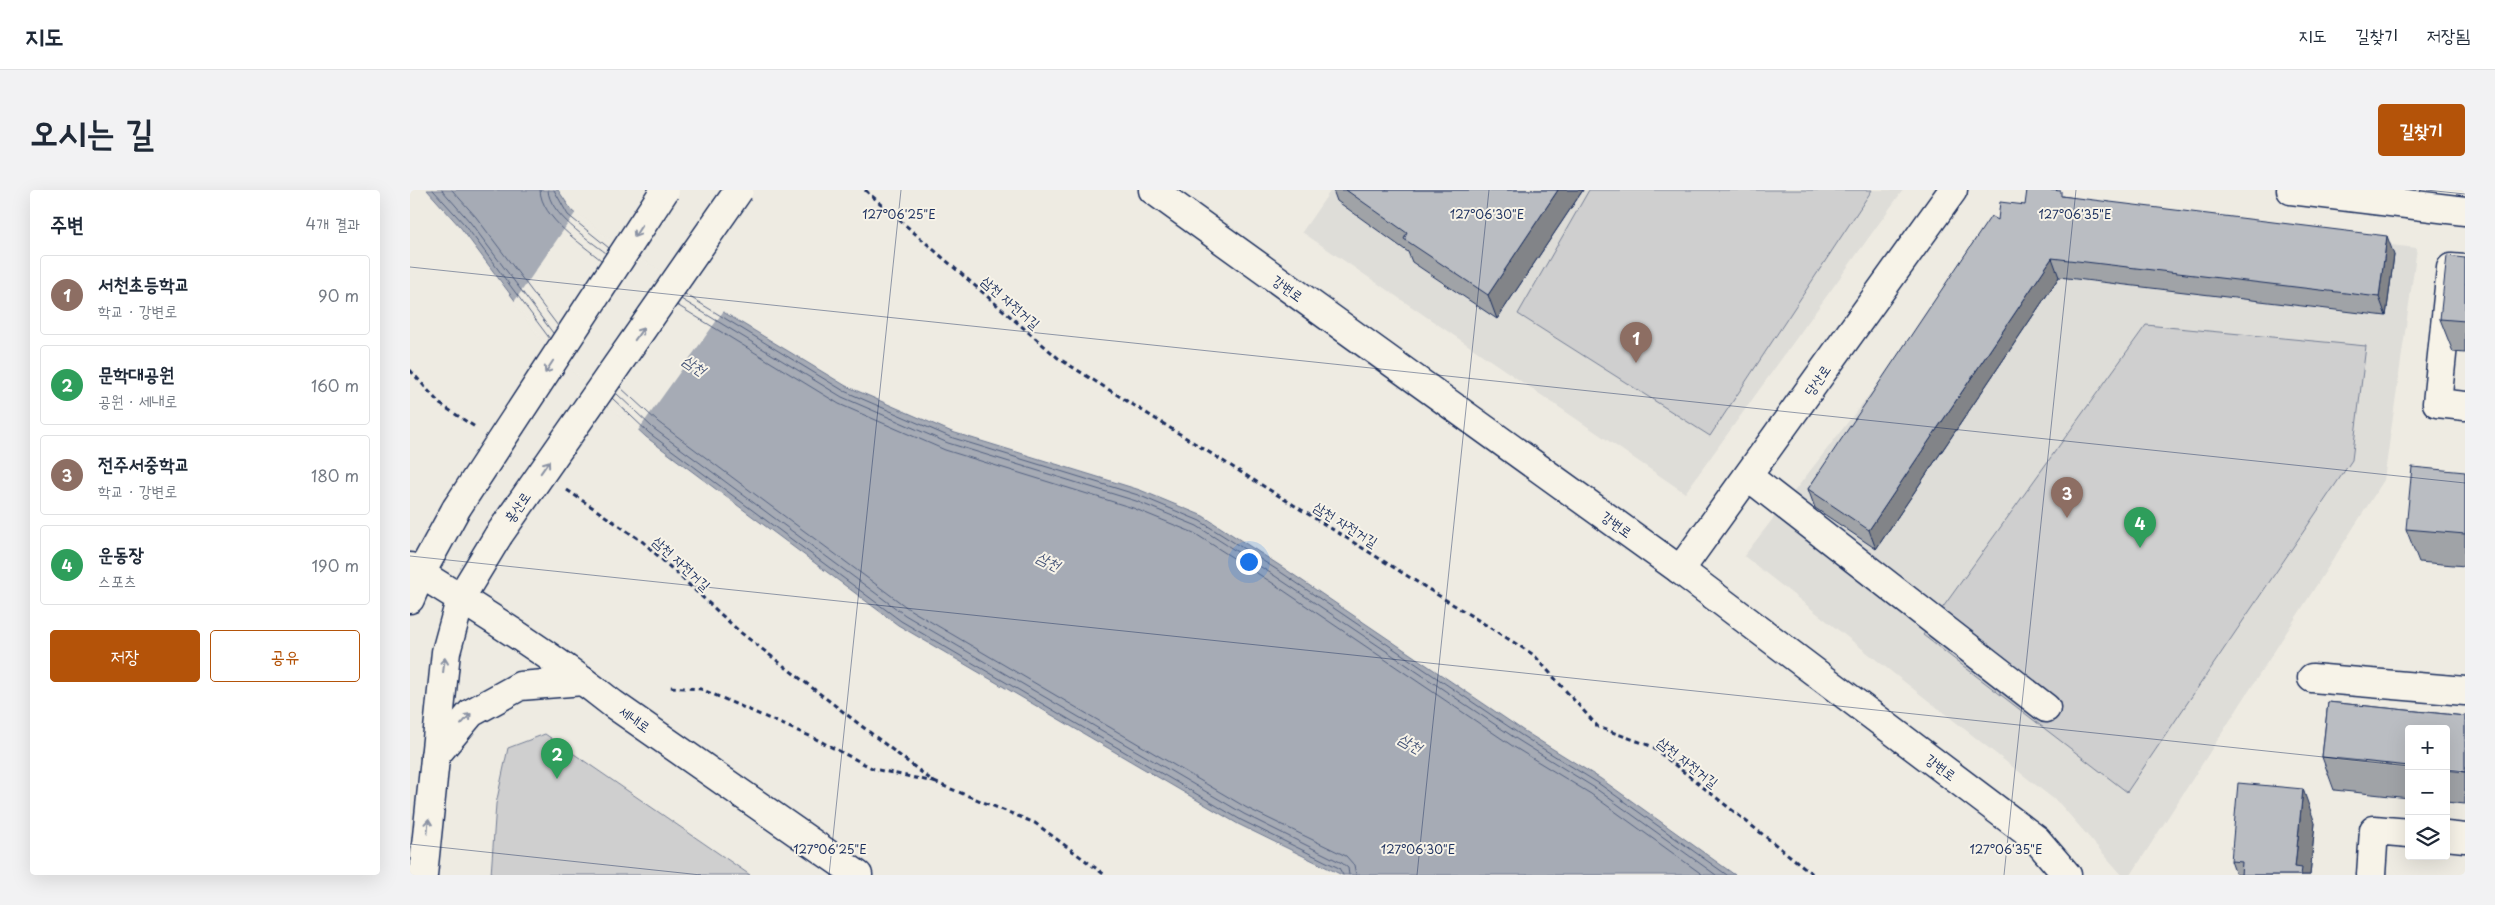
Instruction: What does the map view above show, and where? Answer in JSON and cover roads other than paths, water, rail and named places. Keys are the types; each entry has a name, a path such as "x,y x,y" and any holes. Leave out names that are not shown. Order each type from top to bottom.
{"street":[{"path":"410,599 415,570 665,190"},
{"name":"홍산로","path":"423,875 446,652 462,597 498,536 739,190"},
{"name":"강변로","path":"1153,190 1680,570 2037,840 2067,875"},
{"name":"당산로","path":"1680,570 1953,190"},
{"path":"2290,190 2465,211"},
{"path":"2465,269 2451,268 2437,403 2465,406"},
{"path":"1749,476 2046,708"},
{"name":"세내로","path":"415,570 462,597 858,875"},
{"path":"2312,678 2465,691"},
{"path":"435,756 471,713 520,686 584,681"},
{"path":"2371,875 2374,830 2405,833"},
{"path":"2450,836 2465,838"}],"water":[{"name":"삼천","path":"427,190 558,190 572,211 617,248 846,386 952,432 1140,490 1203,516 1282,567 1524,731 1601,779 1735,875 1342,875 1238,824 898,625 646,437 548,345 461,228"}],"place":[{"name":"서천초등학교","path":"1636,363"},
{"name":"전주서중학교","path":"2067,518"},
{"name":"운동장","path":"2140,548"},
{"name":"문학대공원","path":"557,779"}]}
